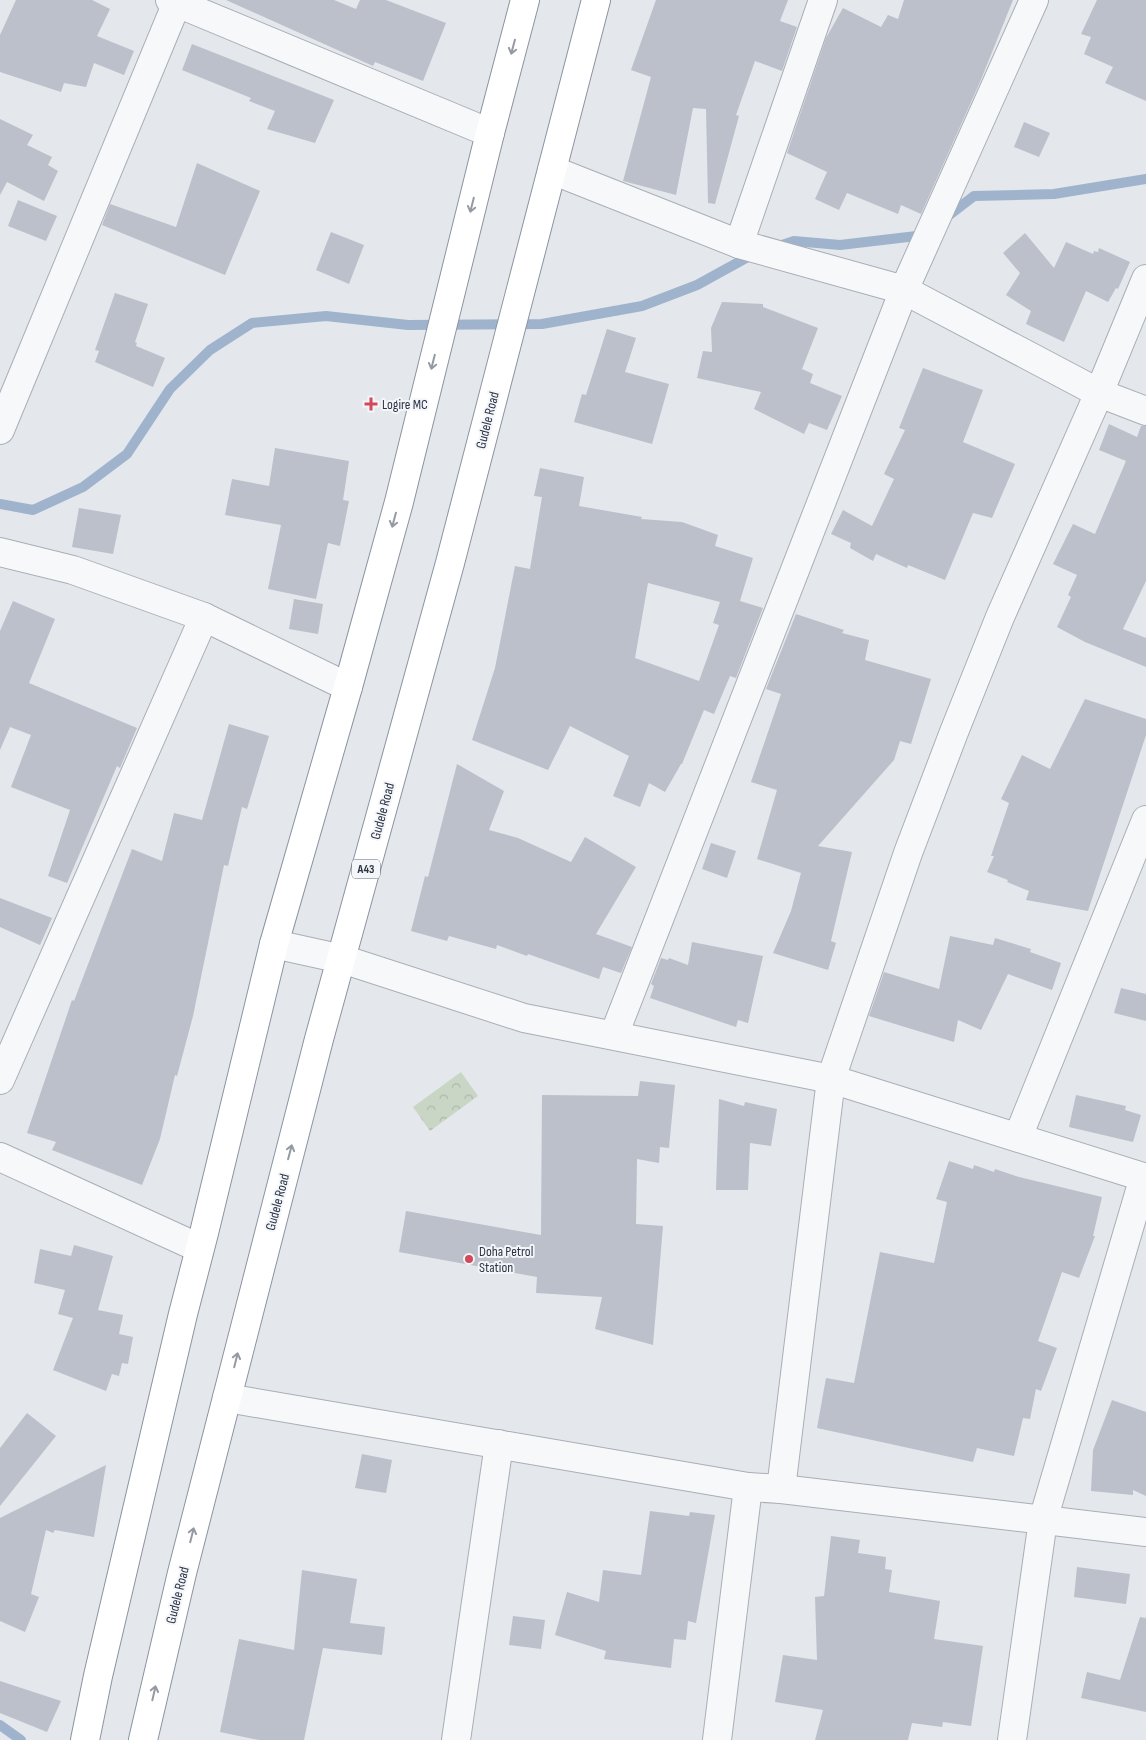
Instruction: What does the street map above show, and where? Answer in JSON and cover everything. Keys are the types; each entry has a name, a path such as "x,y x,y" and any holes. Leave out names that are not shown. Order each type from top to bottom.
{"highway":[{"path":"85,1740 102,1657 274,944 399,502 490,133 525,0"},
{"name":"Gudele Road","path":"143,1740 182,1573 227,1398 342,959 448,572 596,0"}],"street":[{"path":"739,244 823,0"},
{"path":"614,1036 904,290 1034,0"},
{"path":"0,430 175,1 490,133"},
{"path":"552,170 739,244 904,290 1099,392 1146,411"},
{"path":"781,1488 831,1079 908,853 954,732 1000,617 1099,392 1146,279"},
{"path":"0,552 73,570 204,618 348,687"},
{"path":"0,1080 204,618"},
{"path":"1018,1137 1146,820"},
{"path":"274,944 342,959 524,1018 831,1079 1145,1177 1043,1520 1012,1740"},
{"path":"0,1157 200,1248"},
{"path":"227,1398 748,1487 781,1488 1146,1532"},
{"path":"456,1740 499,1444"},
{"path":"717,1740 748,1487"}],"green space":[{"path":"461,1072 478,1096 430,1131 413,1107"}],"building":[{"path":"16,0 92,0 110,9 97,36 134,51 124,75 94,63 86,87 64,83 61,92 0,72 0,35"},
{"path":"226,0 334,0 356,9 360,0 386,0 446,23 423,81 375,62 373,66"},
{"path":"656,0 788,0 780,21 797,27 782,71 755,61 736,115 739,116 715,204 708,203 706,109 693,108 676,195 623,181 651,77 631,70"},
{"path":"904,0 1013,0 980,82 921,214 901,205 898,214 847,193 839,210 815,199 827,172 787,153 826,38 843,8 881,27 888,15 898,19"},
{"path":"1097,0 1146,0 1146,101 1105,83 1113,67 1084,54 1091,37 1081,34"},
{"path":"192,44 334,100 315,143 267,129 275,111 249,101 251,98 182,70"},
{"path":"0,119 33,135 27,145 52,157 48,165 58,171 44,201 7,182 0,195"},
{"path":"1024,122 1050,133 1039,157 1014,147"},
{"path":"197,163 260,191 225,275 102,225 110,204 176,227"},
{"path":"18,200 57,216 46,241 8,226"},
{"path":"331,232 364,245 349,284 316,270"},
{"path":"1025,233 1054,268 1066,242 1093,254 1094,251 1098,252 1099,248 1130,262 1118,289 1116,288 1108,302 1086,291 1064,342 1026,324 1031,311 1006,295 1020,273 1003,253"},
{"path":"115,293 148,304 135,342 137,343 136,346 165,358 153,387 95,362 99,351 95,350"},
{"path":"722,302 763,304 763,307 818,328 802,369 813,374 810,383 842,396 827,430 809,423 804,434 754,409 761,392 697,378 703,351 712,352 711,328"},
{"path":"607,329 636,338 625,372 669,384 652,444 574,422 582,394 586,395"},
{"path":"923,368 983,390 963,442 1015,464 992,518 973,513 945,580 908,565 907,568 876,554 873,561 850,548 851,543 831,534 843,510 872,526 894,479 884,474 905,430 899,428"},
{"path":"1109,424 1137,437 1141,426 1146,426 1146,581 1123,629 1146,638 1146,667 1085,642 1057,627 1071,597 1068,595 1077,575 1053,564 1073,524 1095,534 1126,461 1099,450"},
{"path":"275,448 349,461 343,500 349,501 340,546 328,543 316,599 268,589 281,525 225,515 232,479 269,486"},
{"path":"540,468 584,477 579,506 642,517 641,519 682,522 718,535 715,546 753,558 740,601 763,608 736,678 730,676 714,714 704,710 682,764 665,792 649,783 640,807 613,796 629,756 570,726 548,770 472,740 495,668 515,566 530,569 542,497 534,496","holes":["648,583 720,602 713,623 719,625 699,681 635,658"]},
{"path":"79,508 121,515 113,554 72,547"},
{"path":"294,599 323,604 318,634 289,629"},
{"path":"13,601 55,619 29,683 137,728 120,768 117,766 67,883 48,876 70,810 11,787 31,735 10,727 0,750 0,631"},
{"path":"796,614 844,630 842,633 869,640 865,660 931,679 911,744 900,741 894,760 818,846 852,852 831,941 836,943 828,970 773,953 791,911 801,873 757,859 777,790 751,782 781,694 766,689"},
{"path":"1085,699 1146,719 1146,735 1088,911 1026,900 1029,891 987,872 994,856 991,856 1009,803 1001,799 1022,755 1050,769"},
{"path":"229,724 269,736 247,809 242,807 228,866 224,865 193,1016 177,1076 175,1075 160,1139 142,1185 52,1150 56,1142 27,1133 72,1000 74,1001 132,849 162,861 174,813 202,820"},
{"path":"457,764 504,791 489,830 518,838 571,862 585,837 636,867 596,934 632,947 621,973 603,967 599,979 497,945 496,949 449,936 447,941 411,931 425,876 428,877"},
{"path":"711,843 736,851 727,878 702,869"},
{"path":"0,898 52,918 40,945 0,927"},
{"path":"950,936 993,945 995,938 1031,949 1030,952 1061,963 1052,990 1008,974 981,1030 958,1020 954,1042 869,1016 884,972 939,989"},
{"path":"692,942 763,956 748,1023 738,1020 736,1027 650,998 654,986 651,984 661,958 668,960 669,958 688,965"},
{"path":"1121,988 1146,994 1146,1021 1114,1013"},
{"path":"640,1081 675,1085 669,1148 660,1147 659,1163 637,1159 636,1224 663,1226 653,1345 595,1329 602,1297 536,1293 537,1277 399,1252 406,1211 541,1235 542,1095 638,1096"},
{"path":"1076,1095 1126,1106 1125,1110 1141,1115 1133,1142 1069,1127"},
{"path":"719,1099 744,1106 745,1102 777,1109 771,1146 750,1143 748,1190 716,1190"},
{"path":"949,1161 973,1169 974,1165 994,1172 995,1169 1019,1177 1102,1197 1093,1236 1095,1236 1079,1278 1062,1272 1038,1341 1057,1348 1041,1391 1036,1389 1030,1419 1023,1418 1014,1456 977,1448 973,1462 817,1428 826,1378 854,1383 880,1252 934,1263 947,1202 936,1199"},
{"path":"74,1245 113,1256 98,1310 123,1315 119,1334 133,1337 128,1364 122,1363 119,1376 112,1374 106,1391 53,1370 73,1318 58,1314 65,1290 34,1283 40,1249 71,1256"},
{"path":"1112,1400 1146,1412 1146,1496 1133,1490 1133,1495 1091,1491 1093,1450"},
{"path":"27,1413 56,1436 0,1506 0,1448"},
{"path":"362,1454 392,1460 386,1493 355,1488"},
{"path":"106,1465 94,1537 55,1530 53,1533 46,1530 31,1594 39,1597 25,1632 0,1621 0,1518"},
{"path":"650,1511 689,1516 690,1512 715,1515 696,1623 688,1621 686,1640 674,1639 671,1668 604,1659 606,1651 555,1635 567,1592 599,1602 603,1570 641,1575"},
{"path":"831,1536 860,1540 858,1553 886,1557 885,1569 892,1570 889,1592 940,1601 934,1639 983,1646 971,1726 943,1722 942,1727 912,1723 908,1740 815,1740 823,1710 775,1702 783,1655 817,1660 815,1597 824,1596"},
{"path":"1077,1567 1130,1574 1126,1604 1074,1597"},
{"path":"302,1570 357,1579 350,1623 385,1627 382,1655 323,1648 304,1740 259,1740 220,1732 239,1639 294,1650"},
{"path":"513,1616 545,1620 541,1649 509,1645"},
{"path":"1140,1617 1146,1618 1146,1712 1081,1698 1087,1672 1120,1680"},
{"path":"0,1681 61,1701 47,1732 0,1713"}],"waterway":[{"path":"944,219 974,196 1054,194 1146,179"},
{"path":"776,247 794,241 840,245 925,235"},
{"path":"0,504 33,510 83,487 127,454 170,389 210,350 252,323 326,316 408,325 542,324 642,306 697,285 755,253"},
{"path":"0,1725 21,1740"}],"place":[{"name":"Logire MC","path":"371,404"},
{"name":"Doha Petrol Station","path":"469,1259"}]}
